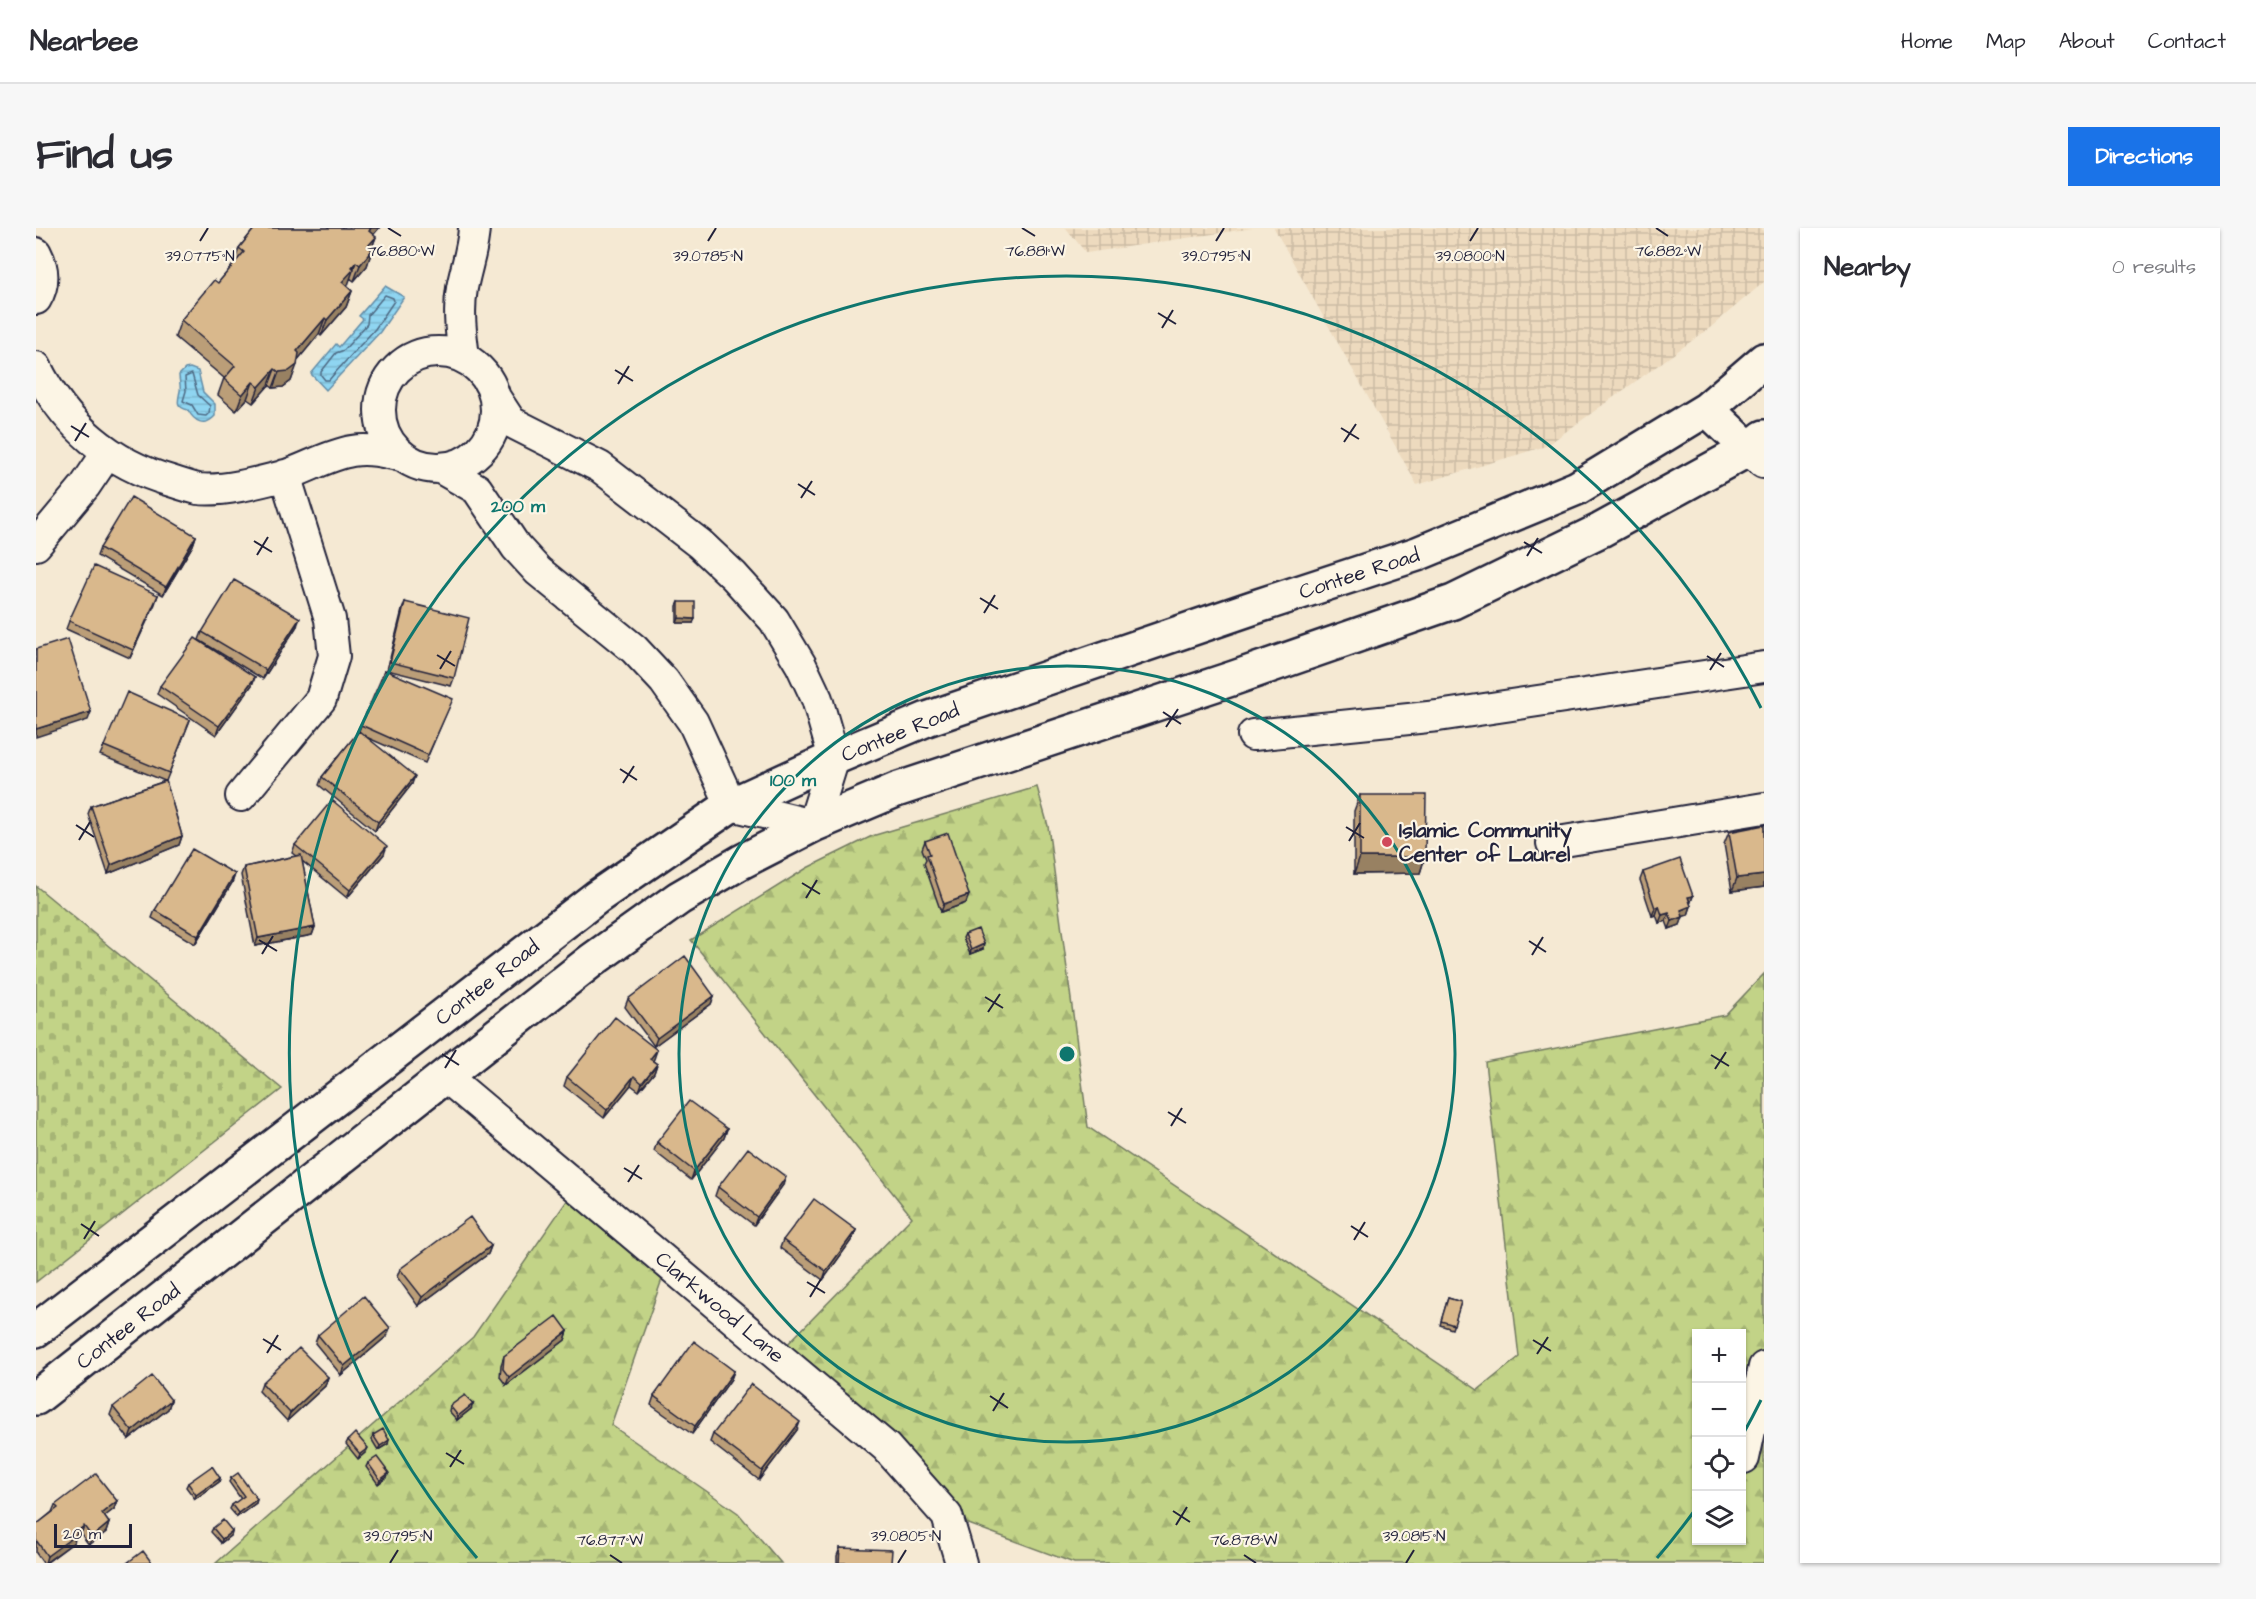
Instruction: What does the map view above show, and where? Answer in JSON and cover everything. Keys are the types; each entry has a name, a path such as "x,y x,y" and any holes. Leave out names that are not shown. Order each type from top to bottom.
{"street":[{"path":"36,232 40,228"},
{"path":"451,355 459,323 462,289 473,243 474,228"},
{"path":"36,253 43,273 42,285 36,299"},
{"path":"326,459 359,436 371,422 380,406 384,389 393,374 405,362 421,355 451,355 479,368 490,382 496,399 510,422 600,466 700,544 734,576 774,620 801,665 817,699 834,758 813,825 731,805 693,722 664,681 634,650 538,571 516,547 477,489 442,469"},
{"name":"Contee Road","path":"36,1330 597,897 731,805 927,719 1418,554 1577,488 1707,409 1764,360"},
{"path":"36,367 55,400 70,419 84,434 108,452 147,473 199,489 242,486 285,475 353,450 376,450 401,456 423,467 442,469 461,464 478,453 490,438 496,419 496,399"},
{"path":"380,406 382,425 389,442 401,456"},
{"path":"1707,409 1759,449"},
{"name":"Contee Road","path":"36,1398 591,961 679,898 741,862 813,825 896,790 1234,678 1453,602 1759,449"},
{"path":"36,545 85,486 108,452"},
{"path":"241,796 321,699 334,656 330,619 285,475"},
{"path":"1252,735 1438,716 1764,667"},
{"path":"1552,843 1764,808"},
{"name":"Clarkwood Lane","path":"446,1077 886,1447 946,1516 961,1563"},
{"path":"1746,1449 1764,1367"}],"shaded area":[{"path":"1066,228 1253,228 1086,253"},
{"path":"1274,228 1761,228 1764,233 1764,282 1711,327 1546,446 1417,485"}],"green space":[{"path":"1037,787 1048,826 1088,1127 1478,1390 1519,1357 1485,1062 1725,1015 1764,974 1764,1563 1074,1563 947,1516 777,1355 912,1217 691,940 807,868 872,836"},
{"path":"36,886 282,1089 36,1282"},
{"path":"577,1186 668,1262 611,1425 738,1513 781,1563 216,1563 473,1337"}],"water":[{"path":"385,286 404,297 380,332 326,390 311,374 336,344 339,347 363,319 359,316"},
{"path":"185,369 198,371 203,392 215,404 215,416 207,422 196,420 178,403 179,375"}],"building":[{"path":"255,228 371,228 369,231 376,237 368,246 372,250 360,265 356,262 352,267 354,269 342,282 352,291 297,351 299,353 297,365 289,371 279,372 275,369 259,387 253,382 242,395 224,379 235,366 181,320 214,280 218,283 244,252 239,248"},
{"path":"131,497 196,536 166,587 100,548"},
{"path":"94,566 158,595 133,650 69,621"},
{"path":"234,580 300,618 266,670 202,632"},
{"path":"405,602 469,618 454,678 390,662"},
{"path":"679,602 695,602 695,619 679,618"},
{"path":"195,638 255,677 219,726 160,686"},
{"path":"68,639 91,712 36,729 36,649"},
{"path":"385,670 453,699 428,755 361,725"},
{"path":"127,692 190,720 169,773 104,746"},
{"path":"359,731 415,776 378,822 322,777"},
{"path":"166,781 182,836 111,865 91,806"},
{"name":"Islamic Community Center of Laurel","path":"1360,795 1426,795 1425,857 1360,857"},
{"path":"332,800 387,846 350,890 295,845"},
{"path":"1764,825 1764,875 1737,878 1729,832"},
{"path":"948,833 969,895 944,904 927,855 930,854 925,841"},
{"path":"192,849 235,874 198,936 155,910"},
{"path":"301,855 315,927 258,938 244,867"},
{"path":"1680,859 1693,896 1688,897 1691,906 1681,910 1683,917 1672,921 1669,913 1662,915 1659,906 1655,908 1643,872"},
{"path":"978,929 984,944 971,950 965,934"},
{"path":"685,956 714,996 657,1038 628,999"},
{"path":"615,1017 657,1050 650,1059 657,1064 642,1083 634,1076 607,1110 567,1077"},
{"path":"689,1101 727,1129 694,1171 657,1142"},
{"path":"748,1148 786,1177 757,1217 718,1187"},
{"path":"814,1199 856,1230 826,1271 783,1240"},
{"path":"470,1217 491,1246 422,1297 400,1269"},
{"path":"364,1296 390,1328 344,1366 318,1335"},
{"path":"1448,1298 1461,1302 1454,1325 1441,1321"},
{"path":"557,1316 568,1331 509,1377 503,1369 504,1356"},
{"path":"694,1341 734,1371 695,1426 654,1396"},
{"path":"299,1348 328,1377 290,1413 262,1383"},
{"path":"152,1376 171,1400 132,1431 113,1407"},
{"path":"751,1384 800,1422 762,1471 713,1434"},
{"path":"465,1395 473,1404 458,1416 450,1406"},
{"path":"383,1429 389,1440 380,1446 373,1435"},
{"path":"355,1433 368,1448 360,1454 348,1440"},
{"path":"377,1457 389,1473 380,1480 368,1463"},
{"path":"212,1466 220,1478 196,1495 188,1483"},
{"path":"238,1473 257,1499 238,1513 232,1505 244,1496 231,1478"},
{"path":"96,1474 117,1501 102,1513 109,1523 92,1537 84,1526 76,1532 77,1534 47,1556 36,1540 36,1525 58,1508 55,1505"},
{"path":"223,1520 232,1531 222,1539 213,1528"},
{"path":"840,1548 892,1550 891,1563 839,1563"},
{"path":"143,1551 152,1563 127,1563"}],"place":[{"name":"Islamic Community Center of Laurel","path":"1387,842"}]}
